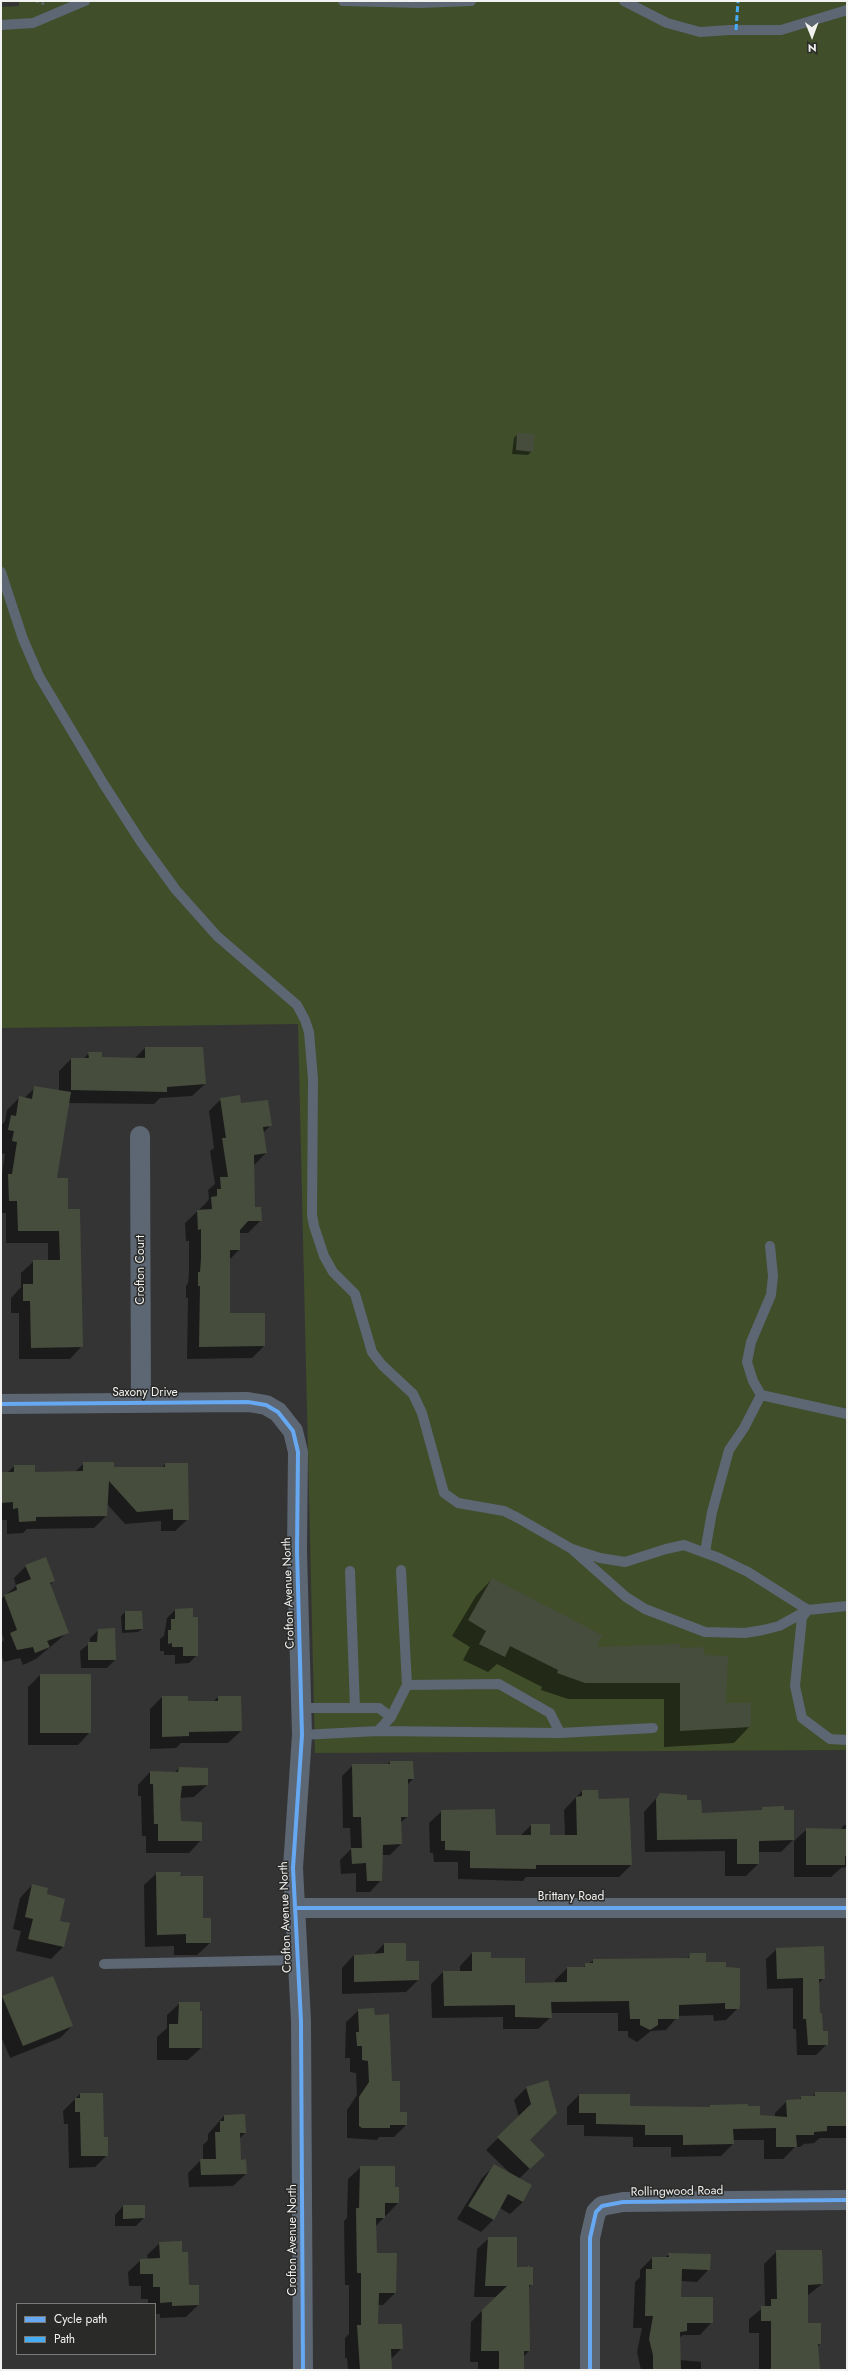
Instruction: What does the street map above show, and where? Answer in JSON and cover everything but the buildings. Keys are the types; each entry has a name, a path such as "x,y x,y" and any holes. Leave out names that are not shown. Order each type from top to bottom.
{"street":[{"name":"Crofton Court","path":"140,1136 141,1403"},
{"name":"Saxony Drive","path":"1,1404 248,1402 266,1405 278,1412 283,1419"},
{"name":"Crofton Avenue North","path":"283,1419 293,1431 298,1452 297,1551 302,1735 293,1868 301,2028 303,2370"},
{"name":"Brittany Road","path":"296,1908 847,1908"},
{"name":"Rollingwood Road","path":"590,2370 590,2238 596,2212 602,2206 623,2202 847,2200"}],"lane":[{"path":"1,25 33,22 85,1"},
{"path":"344,1 420,3 471,1"},
{"path":"624,1 667,23 700,32 730,30 781,30 847,10"},
{"path":"1,572 23,639 39,676 103,783 141,842 176,890 217,936 297,1005 309,1032 313,1079 312,1215 314,1226 324,1256 333,1272 354,1294 372,1352 382,1365 413,1394 422,1413 444,1493 458,1503 504,1512 518,1518 572,1549 613,1562 625,1562 666,1549 684,1546 705,1552 748,1572 808,1610"},
{"path":"770,1246 773,1276 771,1295 751,1342 747,1362 753,1381 761,1395 847,1414"},
{"path":"705,1552 712,1512 729,1450 744,1428 761,1395"},
{"path":"572,1549 626,1597 645,1609 704,1632 746,1633 763,1630 779,1626 808,1610 847,1606"},
{"path":"378,1731 391,1716 407,1685 401,1570"},
{"path":"350,1571 355,1708"},
{"path":"808,1610 802,1617 795,1686 802,1718 830,1739 847,1740"},
{"path":"407,1685 499,1684 550,1713 560,1733"},
{"path":"302,1708 379,1708 391,1716"},
{"path":"302,1735 378,1731 560,1733 653,1728"},
{"path":"104,1964 298,1960"}],"green space":[{"path":"19,1 847,1 847,1750 315,1753 298,1024 1,1028 1,7 19,6"}],"marked path":[{"path":"736,30 738,1"}],"cycle path":[{"path":"1,1404 248,1402 266,1405 278,1412 293,1431 298,1452 297,1551 302,1735 293,1868 301,2021 303,2370"},
{"path":"296,1908 847,1908"},
{"path":"590,2370 590,2238 596,2212 602,2206 623,2202 847,2200"}]}
